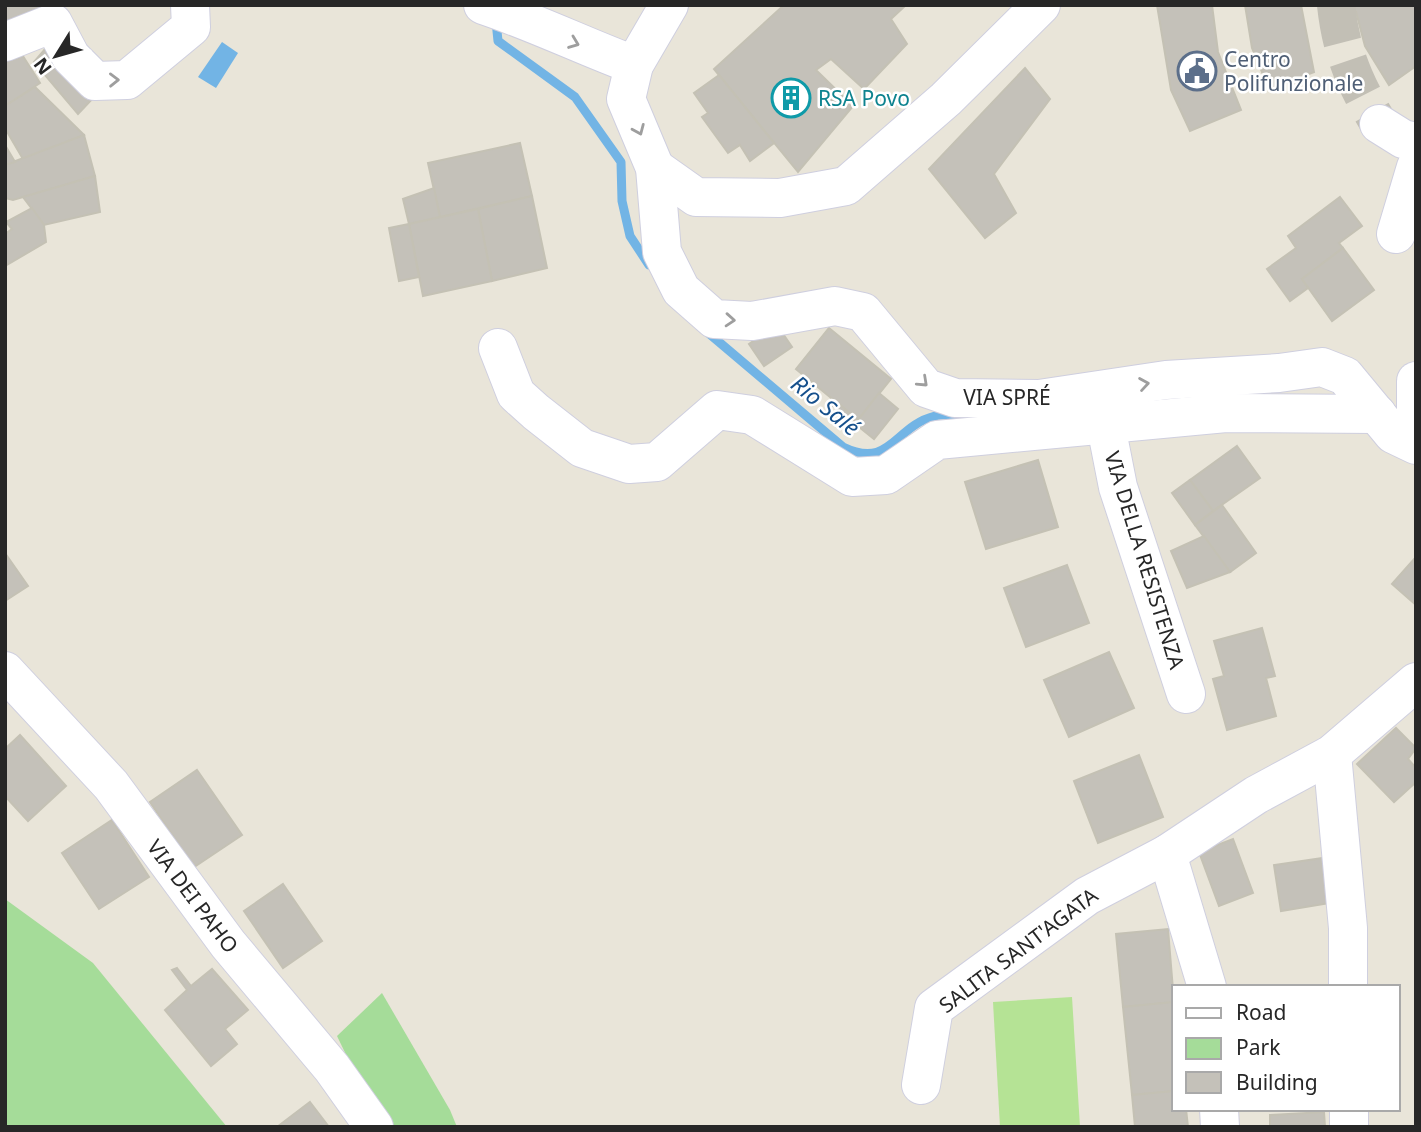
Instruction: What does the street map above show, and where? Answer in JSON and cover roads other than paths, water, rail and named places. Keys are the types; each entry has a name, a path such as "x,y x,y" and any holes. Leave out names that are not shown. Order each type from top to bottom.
{"street":[{"path":"5,42 53,23 71,57 95,80 127,80 191,27 190,5"},
{"name":"VIA SPRÉ","path":"668,5 634,65 626,99 655,168 662,252 681,289 714,319 752,321 835,306 863,312 926,388 956,398 1039,399 1166,380 1279,373 1322,367 1333,370 1360,390 1393,434 1416,445"},
{"path":"655,168 696,197 780,198 846,186 946,99 1041,5"},
{"path":"500,10 558,37 634,65"},
{"path":"1379,124 1403,139 1416,142"},
{"path":"1396,234 1416,167"},
{"name":"VIA DELLA RESISTENZA","path":"498,348 516,394 536,412 582,448 629,464 657,462 717,410 752,415 852,477 886,475 937,440 1226,413 1377,414"},
{"path":"1416,381 1416,424"},
{"name":"VIA DELLA RESISTENZA","path":"1106,426 1118,487 1186,694"},
{"name":"VIA DEI PAHO","path":"5,671 111,785 186,890 332,1069 374,1127"},
{"name":"SALITA SANT'AGATA","path":"921,1085 934,1008 1087,896 1167,854 1256,795 1332,754 1416,682"},
{"path":"1332,754 1348,928 1348,985"},
{"path":"1167,854 1206,985"}],"water":[{"path":"222,42 238,53 216,88 198,77"}],"waterway":[{"name":"Rio Salé","path":"496,21 498,41 575,97 621,162 622,201 630,236 649,265"},
{"name":"Rio Salé","path":"706,331 843,447 859,453 882,450 921,421 937,415 957,414"}],"tunnel":[{"path":"1336,5 1341,38 1350,67 1379,124"}],"place":[{"name":"Centro Polifunzionale","path":"1197,71"},
{"name":"RSA Povo","path":"791,98"}]}
